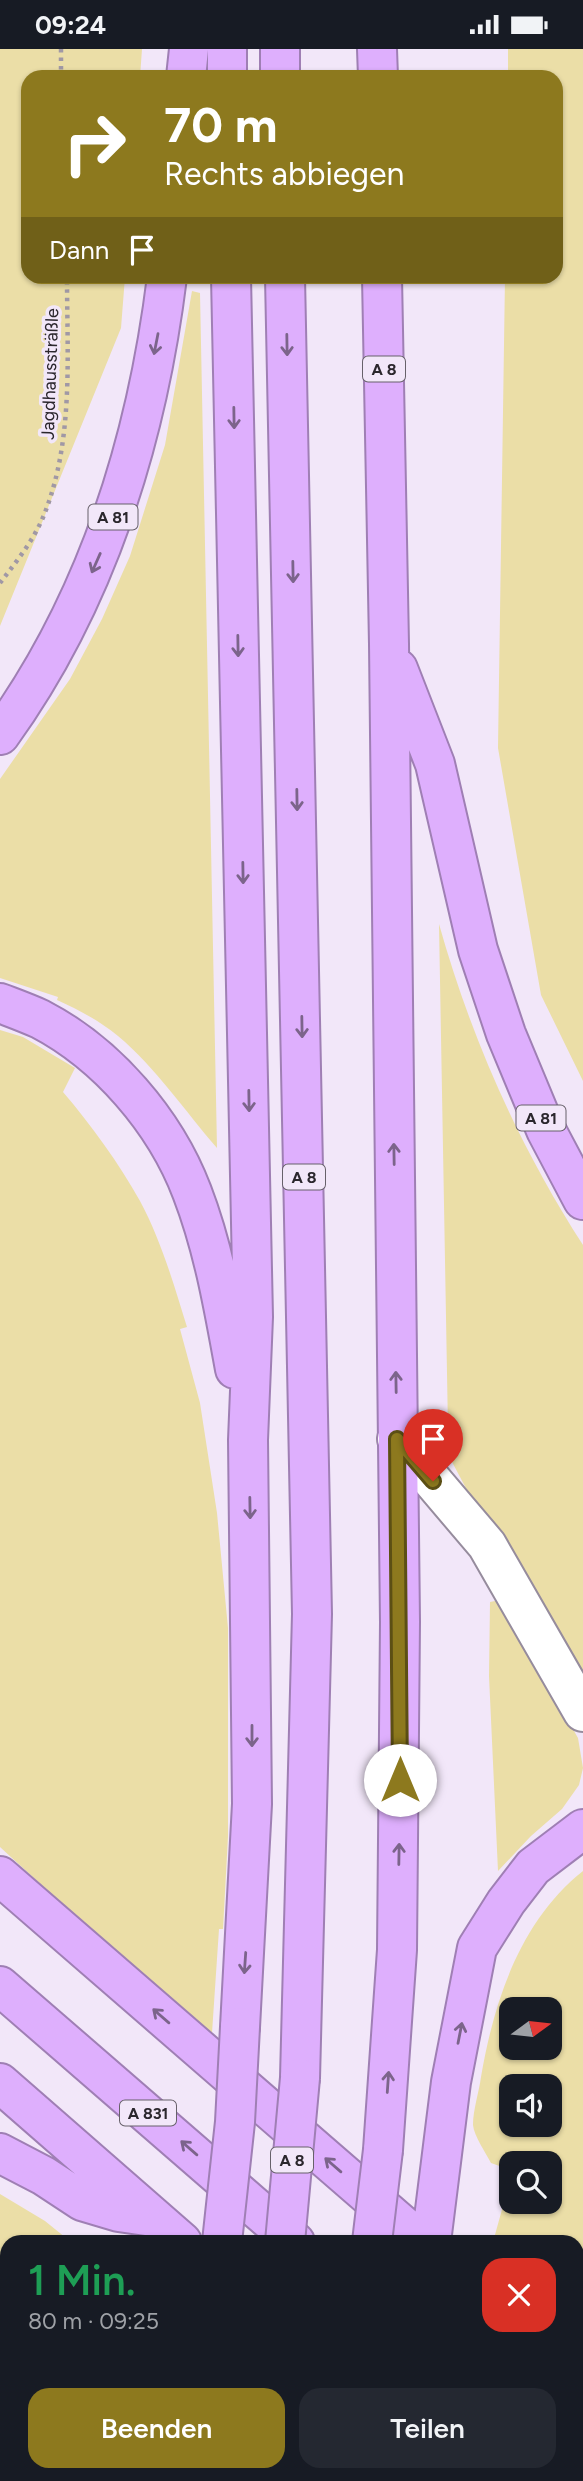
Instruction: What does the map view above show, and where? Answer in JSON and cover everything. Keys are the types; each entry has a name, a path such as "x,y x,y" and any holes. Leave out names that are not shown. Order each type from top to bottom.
{"highway":[{"path":"187,70 189,49"},
{"path":"227,49 227,70"},
{"path":"280,49 280,70"},
{"path":"377,49 377,70"},
{"name":"A 81","path":"0,735 47,663 102,548 137,435 166,284"},
{"path":"223,2235 234,2122 252,1804 248,1440 252,1290 231,284"},
{"name":"A 8","path":"285,284 312,1614 300,2078 286,2235"},
{"name":"A 8","path":"373,2235 383,2150 397,1950 400,1622 382,284"},
{"name":"A 81","path":"389,644 435,764 478,950 506,1034 546,1130 583,1199"},
{"path":"0,1003 39,1019 90,1051 132,1092 164,1137 192,1191 219,1277 248,1440"},
{"path":"432,2235 450,2082 478,1948 506,1902 533,1867 583,1829"},
{"path":"0,1876 414,2235"},
{"name":"A 831","path":"0,1986 287,2235"},
{"path":"0,2083 168,2230"},
{"path":"0,2153 44,2176 82,2201 168,2230"}],"lane":[{"path":"397,1439 487,1545 583,1712"}],"path":[{"path":"61,49 61,70"},
{"name":"Jagdhaussträßle","path":"0,583 21,556 43,516 61,458 66,411 67,284"}],"shaded area":[{"path":"0,49 142,49 140,70 21,70 21,284 124,284 121,328 0,626"},
{"path":"508,49 583,49 583,1081 541,995 498,748 505,284 563,284 563,70 508,70"},
{"path":"192,291 200,293 217,1148 158,1076 132,1048 111,1031 57,1000 58,997 0,978 0,779 70,679 102,619 130,556 165,445"},
{"path":"439,924 466,1008 499,1090 538,1169 583,1245 583,1682 476,1507 443,1445 443,1430 448,1429"},
{"path":"0,1030 23,1037 75,1068 63,1092 123,1172 148,1216 187,1327 180,1329 200,1403 217,1513 228,1628 228,1836 223,1929 219,1929 212,2033 0,1847"},
{"path":"500,1600 578,1738 583,1768 579,1785 562,1809 531,1836 498,1871 489,1676 490,1602"},
{"path":"583,1871 583,2235 495,2235 501,2214 562,2214 562,2151 499,2151 499,2166 491,2163 473,2125 487,2048 499,2002 499,2060 562,2060 562,1997 501,1997 526,1938 561,1891"},
{"path":"0,2194 45,2221 62,2235 0,2235"}],"route":[{"path":"400,1780 397,1439 433,1481"}]}
